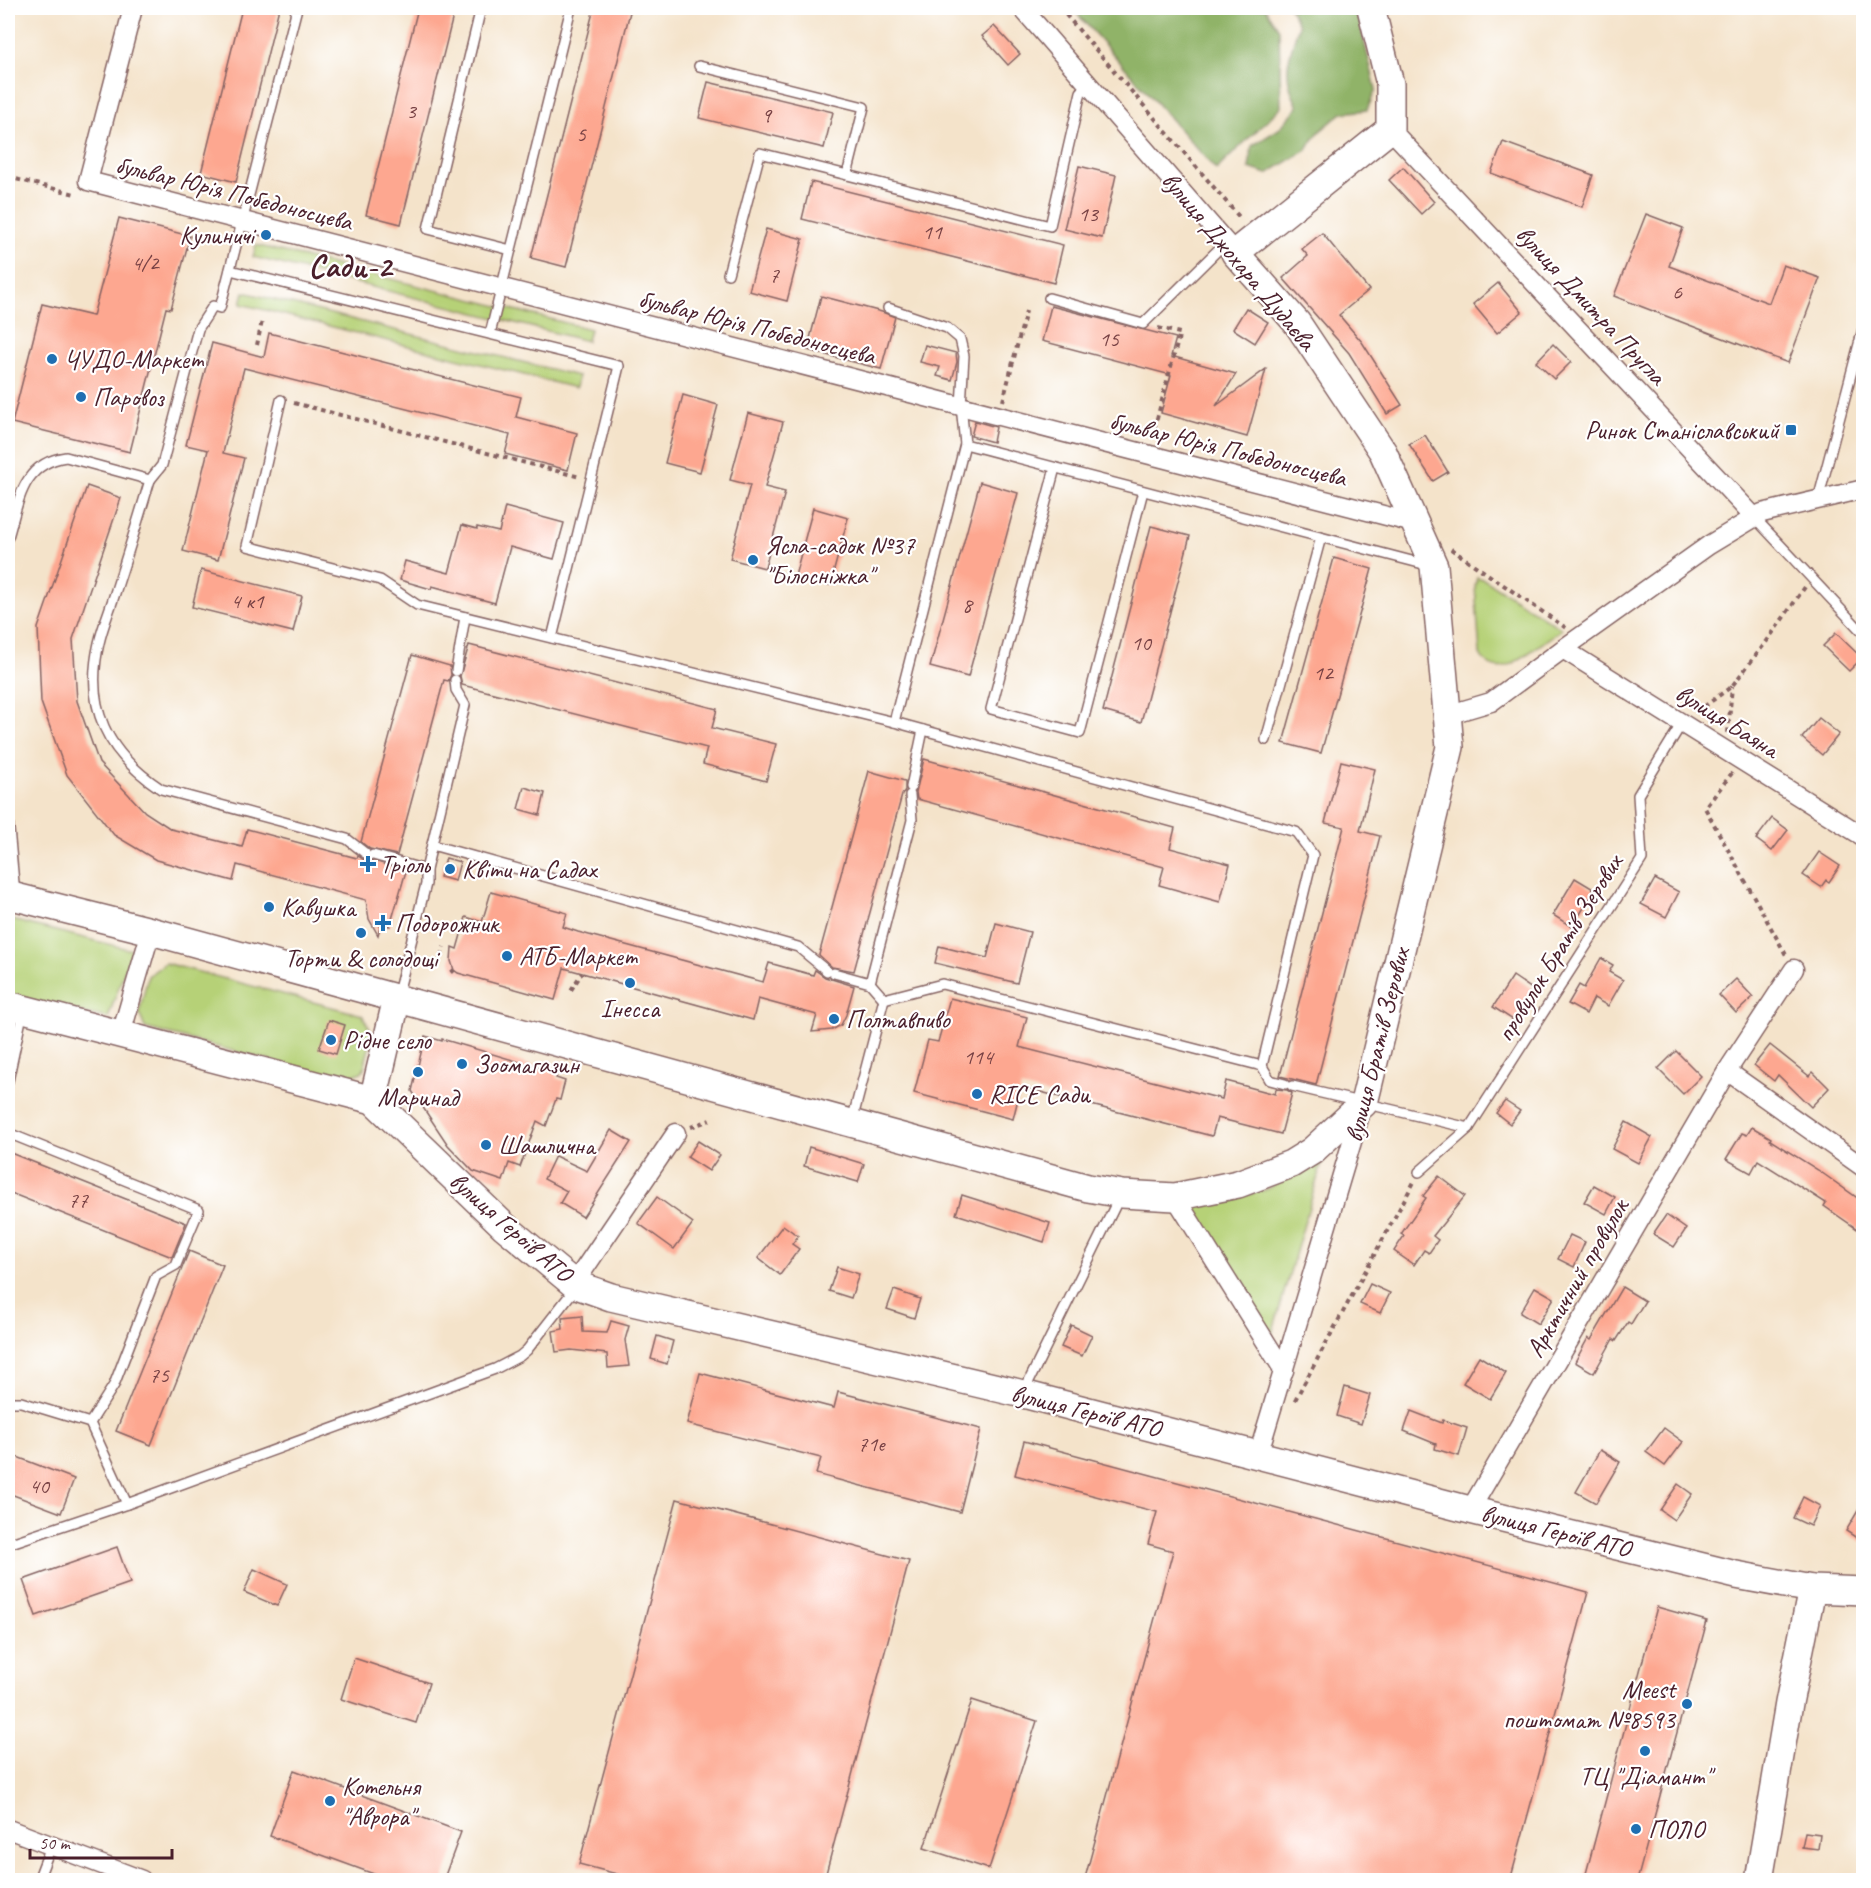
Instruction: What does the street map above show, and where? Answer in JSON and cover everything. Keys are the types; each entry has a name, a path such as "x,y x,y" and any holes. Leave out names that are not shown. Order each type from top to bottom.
{"street":[{"path":"88,182 133,8"},
{"name":"вулиця Джохара Дудаєва","path":"1022,8 1090,85 1239,244 1297,323 1383,452 1434,566 1447,715"},
{"path":"1239,244 1390,129 1390,84 1371,8"},
{"name":"вулиця Дмитра Пругла","path":"1390,129 1754,517"},
{"name":"бульвар Юрія Побєдоносцева","path":"88,182 1414,523"},
{"path":"1447,715 1491,702 1709,545 1754,517 1762,513 1863,489"},
{"name":"вулиця Баяна","path":"1563,649 1863,837"},
{"name":"вулиця Братів Зерових","path":"1258,1455 1364,1103 1450,747 1447,715"},
{"path":"11,896 151,931 1088,1188 1122,1194 1175,1197 1238,1184 1291,1164 1329,1137 1364,1103"},
{"path":"121,1034 151,931"},
{"name":"Арктичний провулок","path":"1470,1510 1727,1071 1794,969"},
{"path":"373,1100 397,998"},
{"name":"вулиця Героїв АТО","path":"15,1007 373,1100 504,1226 574,1284 611,1297 1023,1394 1470,1510 1736,1575 1812,1589 1863,1592"},
{"path":"1727,1071 1863,1168"},
{"path":"574,1284 676,1133"},
{"path":"1175,1197 1284,1371"},
{"path":"1759,1881 1789,1703 1812,1589"},
{"path":"8,1829 142,1881"}],"lane":[{"path":"297,8 220,308 213,306 198,329 162,465 150,480 99,644 96,672 97,702 104,728 120,754 139,774 161,789 347,839 369,854 426,870"},
{"path":"481,8 428,229 511,250"},
{"path":"490,334 571,8"},
{"path":"699,66 864,107 847,175"},
{"path":"728,274 760,153 1050,226 1081,92 1090,85"},
{"path":"1049,298 1143,324 1239,244"},
{"path":"230,270 619,366 552,638"},
{"path":"888,308 947,328 960,339 964,356 961,406 965,444 894,722"},
{"path":"1818,500 1863,325"},
{"path":"281,400 247,546 380,580 417,605 894,722 1296,832 1313,855 1262,1066 1270,1080 1469,1128"},
{"path":"965,444 1434,566"},
{"path":"8,537 25,483 33,472 54,459 66,457 150,480"},
{"path":"1055,468 991,709 1080,733 1143,491"},
{"path":"1754,517 1863,634"},
{"path":"1266,740 1322,537"},
{"path":"397,998 426,884 426,870 465,705 456,690 456,675 465,617"},
{"name":"провулок Братів Зерових","path":"1419,1172 1469,1128 1642,859 1638,795 1682,723"},
{"path":"870,983 912,820 911,791 923,730"},
{"path":"8,818 11,896"},
{"path":"432,845 798,947 830,972 870,983 884,999"},
{"path":"884,999 942,984 1262,1066"},
{"path":"851,1123 884,999"},
{"path":"8,1081 15,1007"},
{"path":"8,1133 199,1210 176,1265 156,1276 114,1384 90,1423"},
{"path":"1023,1394 1122,1194"},
{"path":"8,1544 128,1504 495,1369 520,1356 535,1342 570,1295 574,1284"},
{"path":"8,1402 21,1402 90,1423 128,1504"},
{"path":"38,1881 51,1846"}],"path":[{"path":"1060,8 1239,244"},
{"path":"8,177 84,196 88,182"},
{"path":"999,416 1026,312"},
{"path":"257,345 262,321"},
{"path":"1143,324 1180,333 1147,454"},
{"path":"281,400 592,480"},
{"path":"1682,723 1732,686 1811,578"},
{"path":"1732,686 1734,756 1705,808 1794,969"},
{"path":"441,956 444,947"},
{"path":"408,956 439,964"},
{"path":"571,990 582,973"},
{"path":"1295,1401 1419,1172"}],"green space":[{"path":"1072,8 1265,8 1279,29 1281,107 1216,170"},
{"path":"1290,8 1356,8 1376,89 1367,110 1342,113 1319,132 1305,151 1267,174 1249,168 1252,146 1279,129 1298,107 1289,85 1288,66 1299,25"},
{"path":"256,245 590,329 587,341 253,257"},
{"path":"244,292 578,376 576,388 241,304"},
{"path":"1477,577 1562,629 1513,663 1498,668 1491,666 1480,654 1475,586"},
{"path":"8,919 132,950 108,1018 8,997"},
{"path":"165,963 362,1015 373,1034 363,1071 345,1080 145,1028 139,1013 148,976"},
{"path":"1325,1152 1268,1348 1183,1209 1265,1190"}],"building":[{"path":"242,8 279,8 236,182 201,173"},
{"path":"418,8 455,8 401,224 366,215"},
{"path":"594,8 631,8 566,267 531,258"},
{"path":"994,26 1020,54 1008,65 982,36"},
{"path":"708,82 833,112 824,148 699,118"},
{"path":"1503,142 1593,175 1582,207 1491,173"},
{"path":"1079,166 1116,175 1102,238 1064,229"},
{"path":"1403,167 1434,202 1421,214 1389,180"},
{"path":"811,182 1063,245 1054,283 802,219"},
{"path":"1646,214 1683,228 1669,266 1769,303 1783,265 1820,278 1788,363 1614,296"},
{"name":"Паровоз","path":"119,218 190,236 171,309 166,308 130,452 12,423 42,304 93,316"},
{"path":"766,229 803,239 787,301 749,291"},
{"path":"1322,233 1369,290 1339,315 1362,342 1402,405 1387,414 1349,353 1283,278 1308,256 1302,249"},
{"path":"1498,283 1522,312 1497,333 1473,304"},
{"path":"821,296 895,317 881,369 807,350"},
{"path":"1051,306 1176,338 1171,356 1236,374 1216,406 1266,369 1247,437 1161,413 1171,375 1042,341"},
{"path":"1246,308 1268,322 1255,343 1233,329"},
{"path":"269,333 521,397 516,417 577,433 568,470 505,454 510,435 244,368 223,453 244,458 218,560 183,551 208,450 186,445 212,343 264,357"},
{"path":"1553,344 1571,362 1554,379 1536,362"},
{"path":"925,345 956,353 957,362 952,380 937,376 940,367 920,362"},
{"path":"683,395 718,405 700,472 665,463"},
{"path":"748,413 783,422 765,487 785,492 765,568 730,559 750,485 730,480"},
{"path":"975,421 996,427 993,442 971,436"},
{"path":"1425,435 1448,472 1433,481 1409,444"},
{"path":"980,482 1018,493 968,677 930,667"},
{"path":"87,486 121,498 73,639 77,701 99,763 145,812 171,829 242,847 247,829 357,858 358,856 364,860 368,859 406,871 390,926 381,924 378,935 369,919 366,900 237,865 233,881 156,860 114,835 67,775 41,702 38,628"},
{"path":"505,507 564,523 554,559 510,547 495,603 400,580 405,561 449,573 462,525 499,532"},
{"path":"813,508 848,518 830,585 795,576"},
{"path":"1151,526 1190,536 1141,722 1103,711"},
{"path":"1334,558 1372,569 1321,753 1283,743"},
{"path":"201,570 302,596 293,632 192,607"},
{"path":"1836,633 1862,658 1849,671 1823,646"},
{"path":"469,645 717,709 712,728 776,744 766,781 703,764 707,748 462,685 460,676"},
{"path":"412,655 450,666 451,675 448,681 444,680 397,855 370,849 361,842"},
{"path":"1819,718 1839,734 1822,755 1802,738"},
{"path":"924,759 1175,828 1170,848 1230,864 1220,902 1159,885 1164,867 917,799 916,792"},
{"path":"1341,761 1375,769 1360,831 1380,836 1316,1085 1280,1076 1344,827 1325,823"},
{"path":"869,771 905,781 905,790 854,971 832,967 819,955"},
{"path":"524,787 545,793 540,815 518,809"},
{"path":"1772,818 1788,830 1772,851 1756,839"},
{"path":"1819,852 1840,866 1829,882 1826,880 1821,887 1803,875"},
{"name":"Квіти на Садах","path":"446,858 460,862 455,881 440,877"},
{"path":"1575,878 1595,890 1572,927 1553,915"},
{"path":"1655,879 1679,892 1666,917 1641,904"},
{"path":"491,892 567,913 563,927 578,932 763,982 769,963 813,975 815,970 825,977 854,986 846,1015 841,1025 832,1030 812,1032 817,1015 758,999 753,1020 564,968 555,1000 458,973 454,970 451,961 452,947 457,949 466,917 482,922"},
{"path":"996,923 1030,932 1017,983 935,963 939,946 987,958"},
{"path":"1601,958 1613,965 1609,972 1623,980 1608,1006 1594,998 1586,1014 1568,1004 1579,985 1584,988"},
{"path":"1513,976 1535,991 1516,1022 1493,1007"},
{"path":"1736,979 1753,997 1736,1013 1719,995"},
{"path":"950,998 1027,1017 1019,1047 1222,1099 1226,1081 1275,1094 1276,1089 1287,1090 1292,1093 1281,1134 1217,1118 1212,1136 1021,1087 1013,1119 914,1093 928,1040 938,1042"},
{"name":"Рідне село","path":"329,1020 345,1025 336,1054 319,1049"},
{"path":"425,1036 557,1073 556,1078 565,1081 560,1100 556,1099 546,1126 537,1121 520,1167 509,1163 503,1181 473,1171 448,1145 412,1091"},
{"path":"1770,1045 1809,1076 1813,1072 1829,1088 1811,1107 1778,1075 1774,1081 1754,1065"},
{"path":"1676,1051 1701,1076 1683,1094 1658,1069"},
{"path":"1505,1101 1520,1111 1510,1124 1496,1113"},
{"path":"1626,1122 1652,1137 1638,1163 1612,1149"},
{"path":"1752,1127 1863,1202 1863,1233 1824,1206 1826,1203 1758,1160 1751,1173 1726,1159 1742,1133 1747,1135"},
{"path":"611,1130 631,1142 583,1217 560,1203 567,1191 544,1179 555,1156 587,1171"},
{"path":"698,1141 720,1155 709,1171 687,1157"},
{"path":"809,1147 864,1164 858,1182 804,1166"},
{"path":"8,1152 186,1223 172,1257 8,1192"},
{"path":"1439,1176 1465,1196 1433,1236 1438,1240 1429,1253 1424,1250 1414,1265 1394,1251 1404,1236 1401,1234 1426,1198 1423,1196"},
{"path":"1594,1185 1615,1197 1606,1214 1584,1202"},
{"path":"962,1195 1050,1223 1044,1242 956,1214"},
{"path":"657,1197 693,1223 674,1249 638,1223"},
{"path":"1666,1215 1686,1229 1674,1247 1653,1234"},
{"path":"783,1225 798,1236 792,1244 799,1249 780,1275 758,1258"},
{"path":"1570,1235 1585,1242 1574,1267 1558,1259"},
{"path":"189,1251 223,1265 151,1445 116,1431"},
{"path":"837,1267 859,1274 851,1298 829,1291"},
{"path":"1370,1284 1390,1293 1380,1313 1360,1304"},
{"path":"1535,1287 1554,1298 1538,1324 1520,1313"},
{"path":"1622,1287 1645,1301 1631,1324 1628,1322 1616,1341 1613,1339 1594,1373 1575,1362 1588,1338 1591,1340"},
{"path":"894,1290 920,1299 914,1318 887,1309"},
{"path":"582,1316 583,1332 607,1333 611,1321 629,1326 625,1340 629,1366 608,1368 607,1354 571,1350 556,1352 553,1331 563,1329 562,1318"},
{"path":"1071,1325 1092,1335 1082,1356 1061,1347"},
{"path":"657,1336 673,1341 667,1364 651,1359"},
{"path":"1479,1356 1506,1373 1490,1399 1463,1383"},
{"path":"700,1373 834,1408 838,1392 981,1429 960,1512 816,1474 821,1458 687,1424"},
{"path":"1345,1387 1370,1395 1361,1424 1337,1416"},
{"path":"1411,1411 1442,1423 1443,1420 1467,1428 1459,1456 1435,1449 1436,1444 1404,1431"},
{"path":"1664,1428 1683,1442 1665,1466 1646,1452"},
{"path":"1024,1441 1588,1592 1510,1881 1093,1881 1085,1878 1173,1551 1148,1544 1157,1512 1015,1475"},
{"path":"1600,1450 1620,1462 1596,1503 1576,1492"},
{"path":"12,1455 74,1479 61,1513 8,1493 8,1469"},
{"path":"1678,1484 1692,1494 1674,1520 1660,1510"},
{"path":"1803,1497 1820,1506 1810,1526 1793,1518"},
{"path":"677,1499 909,1561 824,1881 643,1881 579,1864"},
{"path":"1863,1502 1863,1542 1846,1531"},
{"path":"117,1547 130,1583 36,1616 23,1580"},
{"path":"254,1569 287,1584 277,1606 244,1592"},
{"name":"ТЦ \"Діамант\"","path":"1657,1607 1707,1621 1637,1881 1584,1881"},
{"path":"354,1658 429,1683 416,1723 341,1699"},
{"path":"972,1700 1037,1721 989,1869 924,1848"},
{"name":"Котельня \"Аврора\"","path":"294,1770 461,1832 443,1881 393,1881 270,1836"},
{"path":"1805,1832 1820,1834 1818,1849 1802,1847"}],"place":[{"name":"Кулиничі","path":"266,235"},
{"name":"ЧУДО-Маркет","path":"52,359"},
{"name":"Паровоз","path":"81,397"},
{"name":"Ринок Станіславський","path":"1791,430"},
{"name":"Ясла-садок №37 \"Білосніжка\"","path":"753,560"},
{"name":"Тріоль","path":"368,864"},
{"name":"Квіти на Садах","path":"450,869"},
{"name":"Кавушка","path":"269,907"},
{"name":"Подорожник","path":"383,923"},
{"name":"Торти & солодощі","path":"361,933"},
{"name":"АТБ-Маркет","path":"507,956"},
{"name":"Інесса","path":"630,983"},
{"name":"Полтавпиво","path":"834,1019"},
{"name":"Рідне село","path":"331,1040"},
{"name":"Зоомагазин","path":"462,1064"},
{"name":"Маринад","path":"418,1072"},
{"name":"RICE Сади","path":"977,1094"},
{"name":"Шашлична","path":"486,1145"},
{"name":"Meest поштомат №8593","path":"1687,1704"},
{"name":"ТЦ \"Діамант\"","path":"1645,1751"},
{"name":"Котельня \"Аврора\"","path":"330,1801"},
{"name":"ПОЛО","path":"1636,1829"}],"district":[{"name":"Сади-2","path":"350,266"}]}
